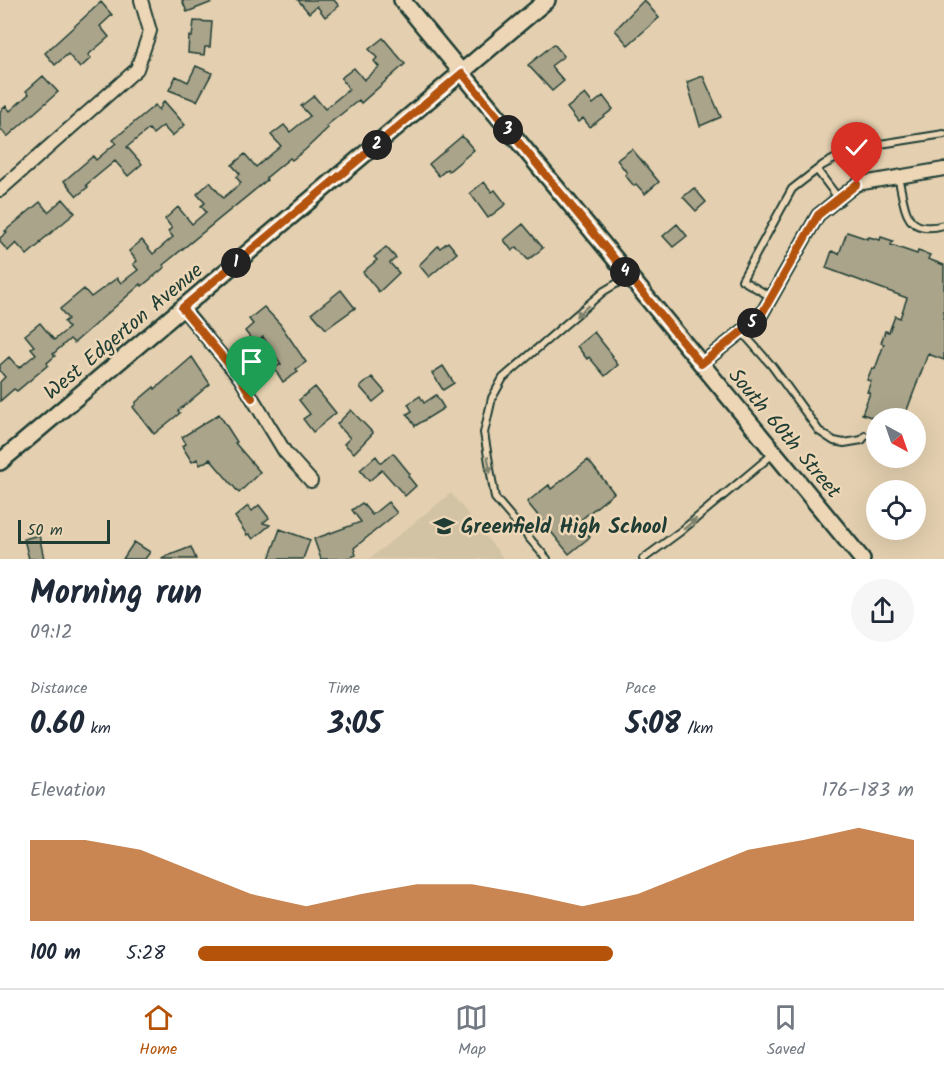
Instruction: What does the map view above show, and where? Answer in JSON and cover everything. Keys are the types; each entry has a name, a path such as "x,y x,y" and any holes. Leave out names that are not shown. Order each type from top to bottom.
{"street":[{"path":"0,189 136,69 150,31 141,0"},
{"name":"South 60th Street","path":"402,0 862,559"},
{"name":"West Edgerton Avenue","path":"0,462 548,0"},
{"path":"701,364 760,317 818,215 839,198 857,184 944,169"},
{"path":"182,308 240,378 285,452 311,481"}],"lane":[{"path":"771,297 742,280 792,189 817,170 855,148 944,134"},
{"path":"817,170 839,198"},
{"path":"898,177 909,219 918,227 928,229 944,225"},
{"path":"547,559 495,498 484,433 492,398 503,378 604,291 629,276"},
{"path":"742,331 772,366 819,430 834,441 844,443 862,440 865,436"},
{"path":"643,559 681,531 774,453"}],"shaded area":[{"name":"Greenfield High School","path":"451,493 504,559 369,559"}],"building":[{"path":"182,0 215,0 215,1 187,12"},
{"path":"298,0 334,0 339,6 325,17 317,6 309,13"},
{"path":"644,0 659,18 628,45 615,30"},
{"path":"101,2 112,15 100,26 109,37 88,55 91,58 80,68 68,54 55,65 45,53"},
{"path":"194,21 212,22 210,47 205,47 204,55 188,53 189,36 192,37"},
{"path":"383,38 405,64 361,103 359,100 326,126 328,128 305,150 292,160 290,158 266,178 267,180 163,265 165,267 142,286 141,284 74,343 70,339 53,354 55,356 47,363 48,365 17,391 14,389 0,401 0,382 5,377 0,371 0,365 9,357 19,368 36,354 31,348 34,346 25,335 40,323 54,340 69,328 64,322 68,319 60,309 84,289 91,297 117,278 121,283 138,270 133,264 137,261 129,251 142,240 153,254 173,237 168,231 172,228 165,219 178,207 192,224 206,212 201,206 205,203 197,194 210,182 223,198 241,183 236,177 240,174 232,165 245,154 256,167 281,146 271,135 284,125 290,132 310,116 301,106 314,96 325,109 349,89 341,78 354,68 364,80 379,67 374,61 377,58 369,49"},
{"path":"554,44 564,56 551,66 564,81 552,91 528,65"},
{"path":"196,66 212,73 197,101 169,90 176,76 188,82"},
{"path":"43,76 58,92 7,137 0,128 0,111 6,106 10,111 29,94 26,91"},
{"path":"703,76 721,117 700,126 687,82"},
{"path":"585,94 593,104 603,96 613,109 590,127 583,118 578,122 567,108"},
{"path":"164,101 185,125 172,136 163,126 153,134 149,129 127,147 142,164 128,176 115,161 86,185 88,187 77,196 64,181 93,156 96,160 116,143 113,140 155,105 159,110"},
{"path":"462,136 474,150 449,171 447,169 439,176 429,164"},
{"path":"632,149 659,182 645,194 636,184 634,186 617,160"},
{"path":"484,182 492,192 495,190 506,204 488,218 470,193"},
{"path":"694,188 706,202 696,211 683,197"},
{"path":"63,199 75,213 27,255 16,243 8,251 0,242 0,238 7,232 5,231 40,202 48,212"},
{"path":"523,224 543,248 528,260 517,247 512,251 504,240"},
{"path":"677,224 687,236 673,247 663,236"},
{"path":"847,232 868,239 869,237 880,240 881,237 893,241 891,245 917,254 918,251 930,255 928,259 944,265 944,360 928,354 908,408 866,408 866,415 862,414 870,393 867,392 871,381 867,380 872,368 875,369 884,344 881,343 885,331 889,332 895,316 900,318 907,298 826,268 832,251 839,254"},
{"path":"448,242 457,253 429,277 419,265 438,246 440,248"},
{"path":"386,247 396,258 390,263 399,273 379,292 363,272 377,260 374,257"},
{"path":"341,290 355,308 326,329 312,313"},
{"path":"264,307 280,324 306,362 296,369 298,372 283,382 274,368 281,364 263,337 255,344 245,331 253,324 249,319"},
{"path":"594,332 618,365 605,376 577,346"},
{"path":"192,357 210,384 154,434 133,407 136,402"},
{"path":"443,366 454,383 443,390 432,373"},
{"path":"372,377 385,392 373,402 360,387"},
{"path":"315,387 336,413 313,432 303,419 310,414 299,400"},
{"path":"436,395 444,408 415,426 407,414 412,411 408,404 420,396 424,403"},
{"path":"351,410 373,433 354,453 344,444 350,438 337,424"},
{"path":"219,414 237,442 235,443 260,472 239,493 210,459 200,465 197,459 192,462 182,446 186,444 182,437"},
{"path":"393,453 410,474 408,476 416,486 405,496 382,470 369,481 360,470 376,456 381,463"},
{"path":"588,460 614,493 578,522 590,537 569,554 527,502 549,485 551,489"},
{"path":"388,502 397,513 354,548 356,555 345,559 321,559 314,539 361,522 352,510 362,503 372,515"},
{"path":"259,505 269,518 263,523 270,525 253,539 249,534 247,535 235,517 248,506 252,511"},
{"path":"280,529 310,540 303,559 269,559"},
{"path":"39,535 44,559 29,559 24,539"},
{"path":"134,542 150,552 145,559 123,559"},
{"path":"191,547 196,559 162,559 162,558"}],"place":[{"name":"Greenfield High School","path":"444,526"}],"route":[{"path":"252,398 240,378 182,308 462,73 701,364 760,317 818,215 857,184"}]}
